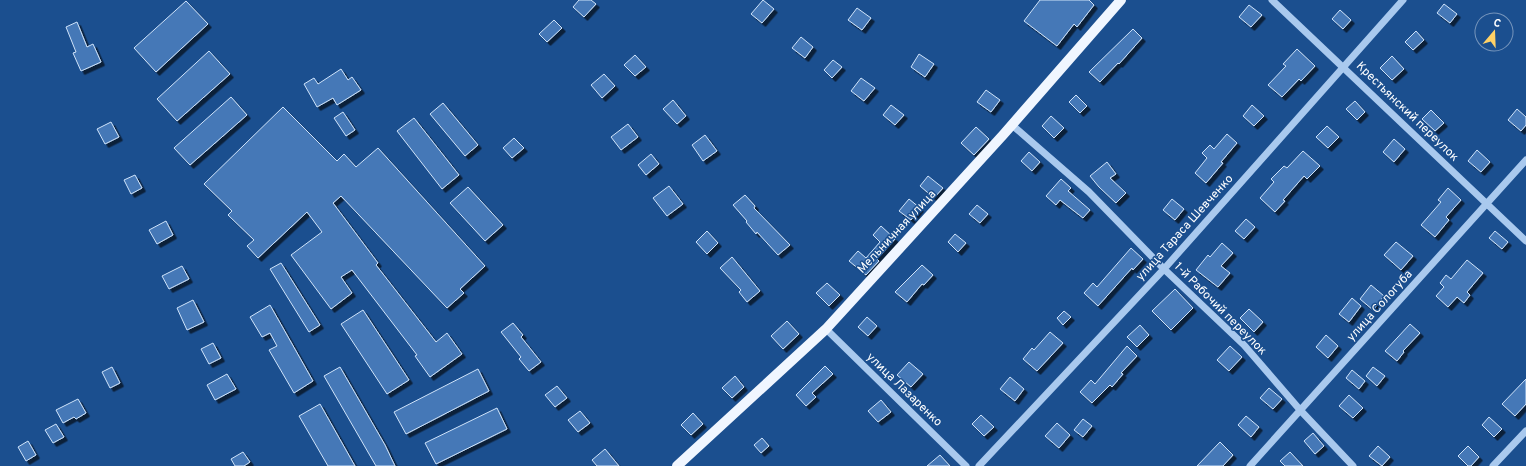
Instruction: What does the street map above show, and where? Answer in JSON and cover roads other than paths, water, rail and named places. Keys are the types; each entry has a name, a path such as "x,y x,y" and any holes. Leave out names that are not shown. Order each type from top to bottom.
{"main road":[{"name":"Мельничная улица","path":"677,466 826,329 1012,125 1121,0"}],"street":[{"name":"Крестьянский переулок","path":"1272,0 1526,241"},
{"name":"улица Тараса Шевченко","path":"979,466 1164,269 1404,0"},
{"name":"1-й Рабочий переулок","path":"1012,125 1089,192 1164,269 1244,345 1301,411 1353,466"},
{"name":"улица Сологуба","path":"1250,466 1526,160"},
{"name":"улица Лазаренко","path":"826,329 966,466"},
{"path":"1493,466 1526,431"}]}
